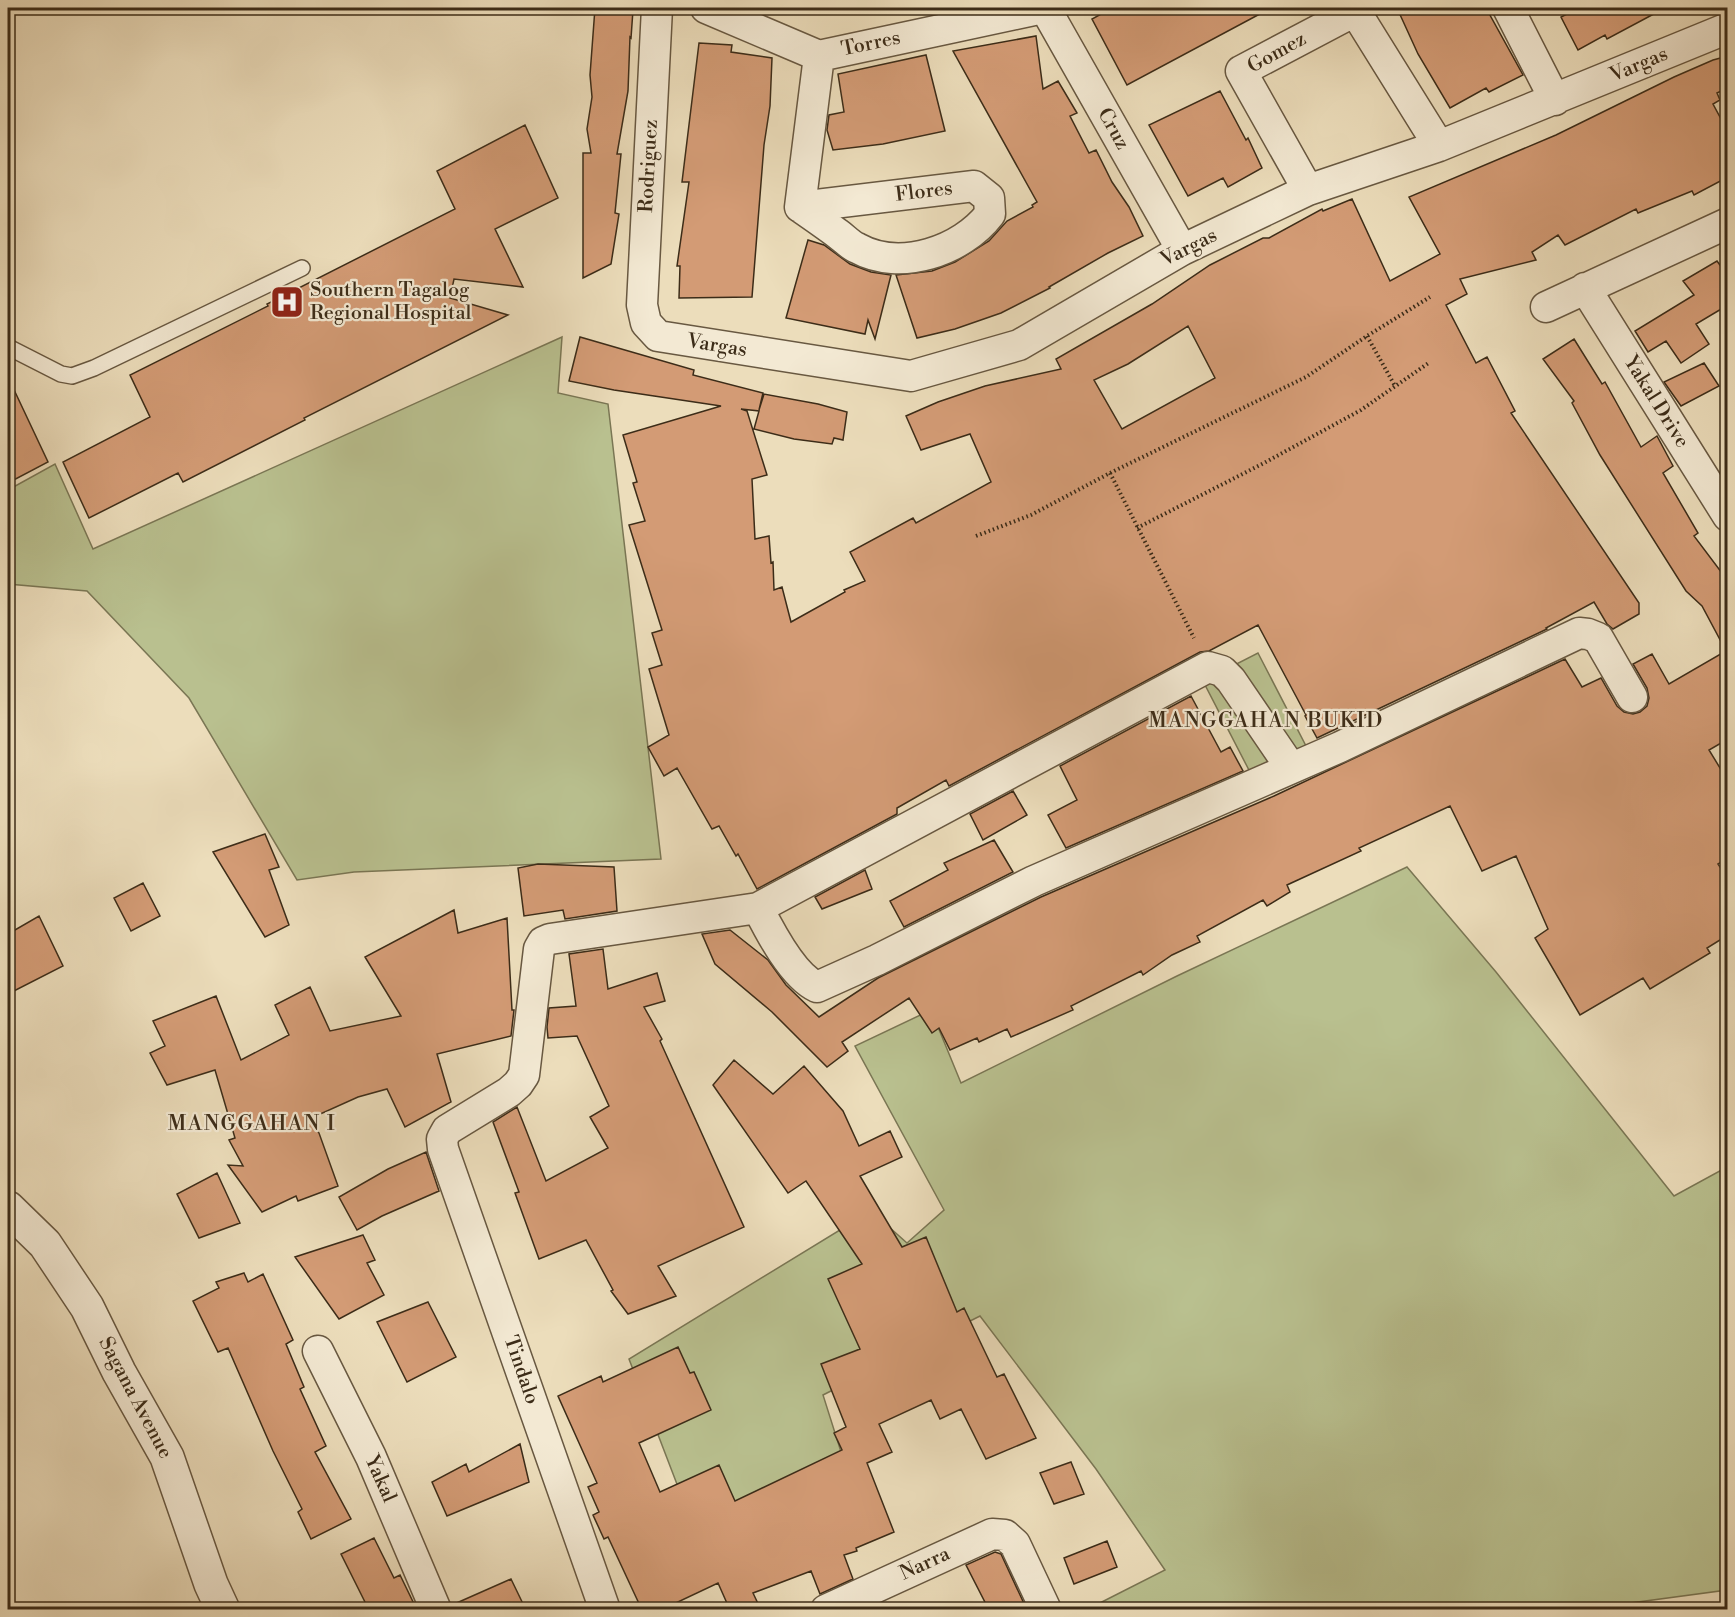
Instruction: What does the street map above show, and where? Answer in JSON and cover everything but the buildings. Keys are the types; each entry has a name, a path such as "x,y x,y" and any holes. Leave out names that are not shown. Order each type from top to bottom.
{"street":[{"name":"Rodriguez","path":"646,323 642,305 657,8"},
{"name":"Torres","path":"706,8 819,56 1044,8"},
{"name":"Cruz","path":"1044,8 1182,250"},
{"path":"1508,8 1555,100"},
{"name":"Gomez","path":"1308,190 1241,71 1355,11 1439,146"},
{"name":"Vargas","path":"646,323 658,336 911,376 1019,345 1182,250 1308,190 1439,146 1728,28"},
{"path":"800,207 819,56"},
{"name":"Flores","path":"974,186 989,198 990,214 980,227 943,249 912,259 883,257 858,249 800,207 974,186"},
{"path":"1546,307 1728,223"},
{"name":"Yakal Drive","path":"1585,288 1728,516"},
{"path":"1291,768 1231,680 1222,671 1208,667 758,908 777,944 808,983 817,987 877,960 1034,880 1340,747 1579,633 1598,638 1632,697"},
{"name":"Tindalo","path":"605,1610 443,1149 442,1139 447,1130 509,1092 524,1075 538,949 543,942 550,939 758,908"},
{"name":"Sagana Avenue","path":"8,1208 45,1244 87,1307 119,1372 167,1457 211,1584 223,1610"},
{"name":"Yakal","path":"318,1351 371,1457 436,1610"},
{"name":"Narra","path":"826,1610 992,1533 1005,1535 1015,1544 1046,1610"}],"lane":[{"path":"8,347 61,374 72,376 94,368 302,268"}],"path":[{"path":"976,536 1031,515 1110,473 1306,377 1366,336 1431,297"},
{"path":"1366,336 1395,386"},
{"path":"1137,528 1361,410 1430,362"},
{"path":"1110,473 1208,667"}],"green space":[{"path":"562,337 558,393 608,404 661,859 354,872 297,880 189,698 87,591 8,584 8,490 55,464 93,549"},
{"path":"1258,653 1306,746 1251,774 1203,681"},
{"path":"1407,867 1496,972 1674,1196 1727,1167 1727,1590 1578,1610 1088,1609 1165,1570 1096,1469 980,1316 823,1395 854,1493 708,1565 629,1359 871,1211 907,1243 944,1210 855,1046 931,1010 961,1083 1177,976"}],"place":[{"name":"Southern Tagalog Regional Hospital","path":"287,302"}],"district":[{"name":"MANGGAHAN BUKID","path":"1266,721"},
{"name":"MANGGAHAN I","path":"252,1124"}]}
